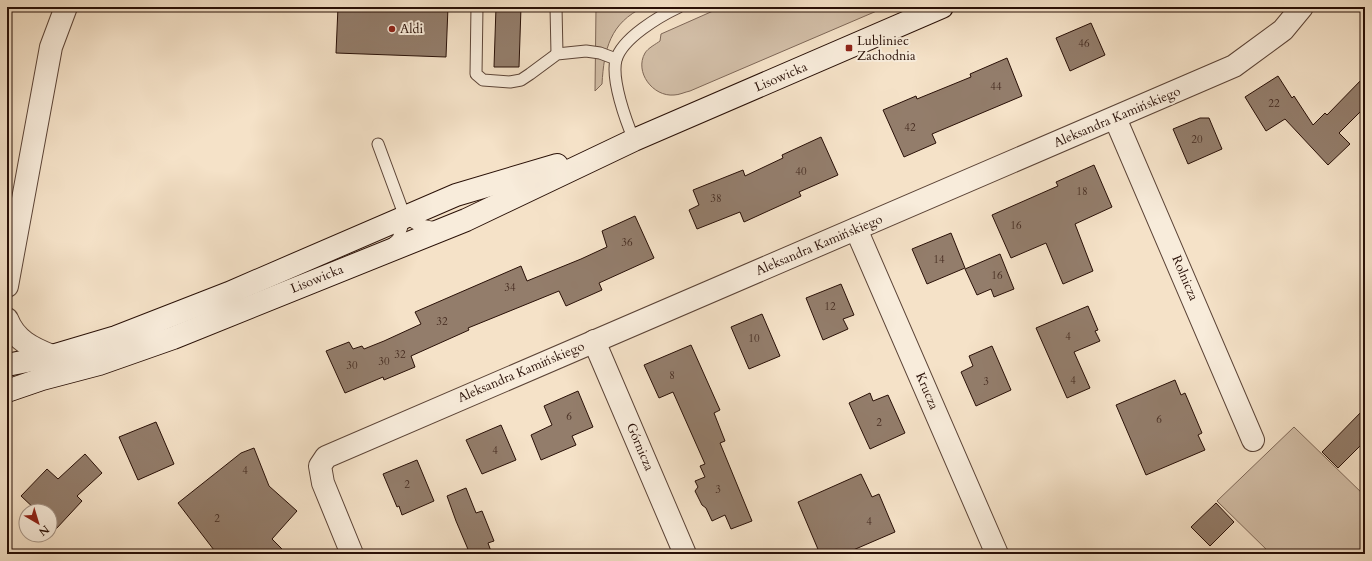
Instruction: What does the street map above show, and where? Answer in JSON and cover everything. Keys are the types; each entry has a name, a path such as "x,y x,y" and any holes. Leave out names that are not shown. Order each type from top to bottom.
{"street":[{"path":"7,286 51,47 66,7"},
{"name":"Lisowicka","path":"7,391 42,379 99,364 172,338 378,254 442,230 627,144 942,7"},
{"name":"Aleksandra Kamińskiego","path":"352,554 320,473 322,461 331,454 1234,66 1283,30 1302,7"},
{"name":"Rolnicza","path":"1116,118 1252,440"},
{"name":"Lisowicka","path":"7,365 52,356 116,337 169,318 456,195 627,144"},
{"name":"Krucza","path":"856,229 997,554"},
{"path":"7,318 19,338 32,347 52,356"},
{"name":"Górnicza","path":"594,341 685,554"}],"lane":[{"path":"477,7 476,74 483,80 510,82 521,80 557,54 586,50 616,59"},
{"path":"556,7 557,54"},
{"path":"627,144 615,70 616,59 622,48 644,28 663,14 679,7"},
{"path":"378,144 405,218 398,239 378,254"},
{"path":"405,218 416,224 442,230"}],"shaded area":[{"path":"596,7 644,7 633,13 616,29 607,48 602,84 595,91"},
{"path":"722,7 886,7 690,91 676,95 666,95 653,88 644,75 642,68 642,60 646,51 660,41 661,34"},
{"path":"1294,427 1365,496 1365,554 1271,554 1217,501"}],"building":[{"name":"Aldi","path":"338,7 448,7 446,57 336,53"},
{"path":"496,7 521,7 519,67 494,67"},
{"path":"1091,23 1105,55 1070,71 1056,38"},
{"path":"1007,58 1022,96 932,134 936,143 904,157 883,110 916,96 917,99 971,77 970,74"},
{"path":"1278,76 1292,98 1294,96 1313,125 1325,113 1327,115 1365,76 1365,107 1339,133 1350,144 1328,165 1285,119 1266,131 1245,97"},
{"path":"1200,118 1209,118 1222,149 1188,164 1173,129"},
{"path":"821,137 838,175 799,192 801,196 744,222 740,212 697,229 689,210 699,205 693,190 743,170 745,176 783,158 782,155"},
{"path":"1094,165 1112,207 1075,224 1093,271 1063,284 1046,243 1011,258 992,215 1058,186 1056,182"},
{"path":"635,216 654,258 599,283 602,290 566,306 559,291 468,328 469,330 411,356 415,367 384,380 383,377 345,393 326,351 349,342 353,349 362,346 364,349 384,341 421,324 415,312 521,266 527,281 581,259 607,247 602,231"},
{"path":"951,233 965,268 927,284 912,249"},
{"path":"1000,254 1014,289 994,297 991,289 977,295 965,269"},
{"path":"841,284 854,315 843,319 848,329 823,340 806,298"},
{"path":"1088,306 1098,330 1095,331 1100,341 1074,352 1090,388 1067,398 1036,328"},
{"path":"762,314 780,356 749,369 731,327"},
{"path":"691,345 720,410 714,413 725,441 720,443 752,521 731,529 725,515 712,521 706,508 702,505 695,491 698,487 695,481 705,477 700,466 705,464 673,392 659,398 644,365"},
{"path":"992,346 1011,390 976,406 961,372 973,366 969,356"},
{"path":"1175,380 1181,395 1185,393 1202,433 1198,435 1205,450 1146,475 1116,405"},
{"path":"578,391 593,427 572,436 576,445 541,460 531,435 552,425 544,406"},
{"path":"870,393 873,401 888,395 905,433 870,449 849,403"},
{"path":"1365,408 1365,441 1338,468 1322,452"},
{"path":"156,422 174,464 138,480 119,437"},
{"path":"501,425 516,460 482,474 466,440"},
{"path":"254,448 269,486 297,511 272,539 287,554 217,554 178,503 241,453"},
{"path":"85,454 102,473 77,496 82,501 58,527 58,503 28,503 21,496 47,469 58,479"},
{"path":"417,460 434,501 402,515 383,474"},
{"path":"861,474 872,497 879,494 895,532 844,554 820,554 798,502"},
{"path":"466,488 476,513 482,511 494,541 488,543 492,554 470,554 456,521 447,496"},
{"path":"1216,503 1234,522 1210,546 1191,527"}],"place":[{"name":"Aldi","path":"392,29"},
{"name":"Lubliniec Zachodnia","path":"849,48"}]}
